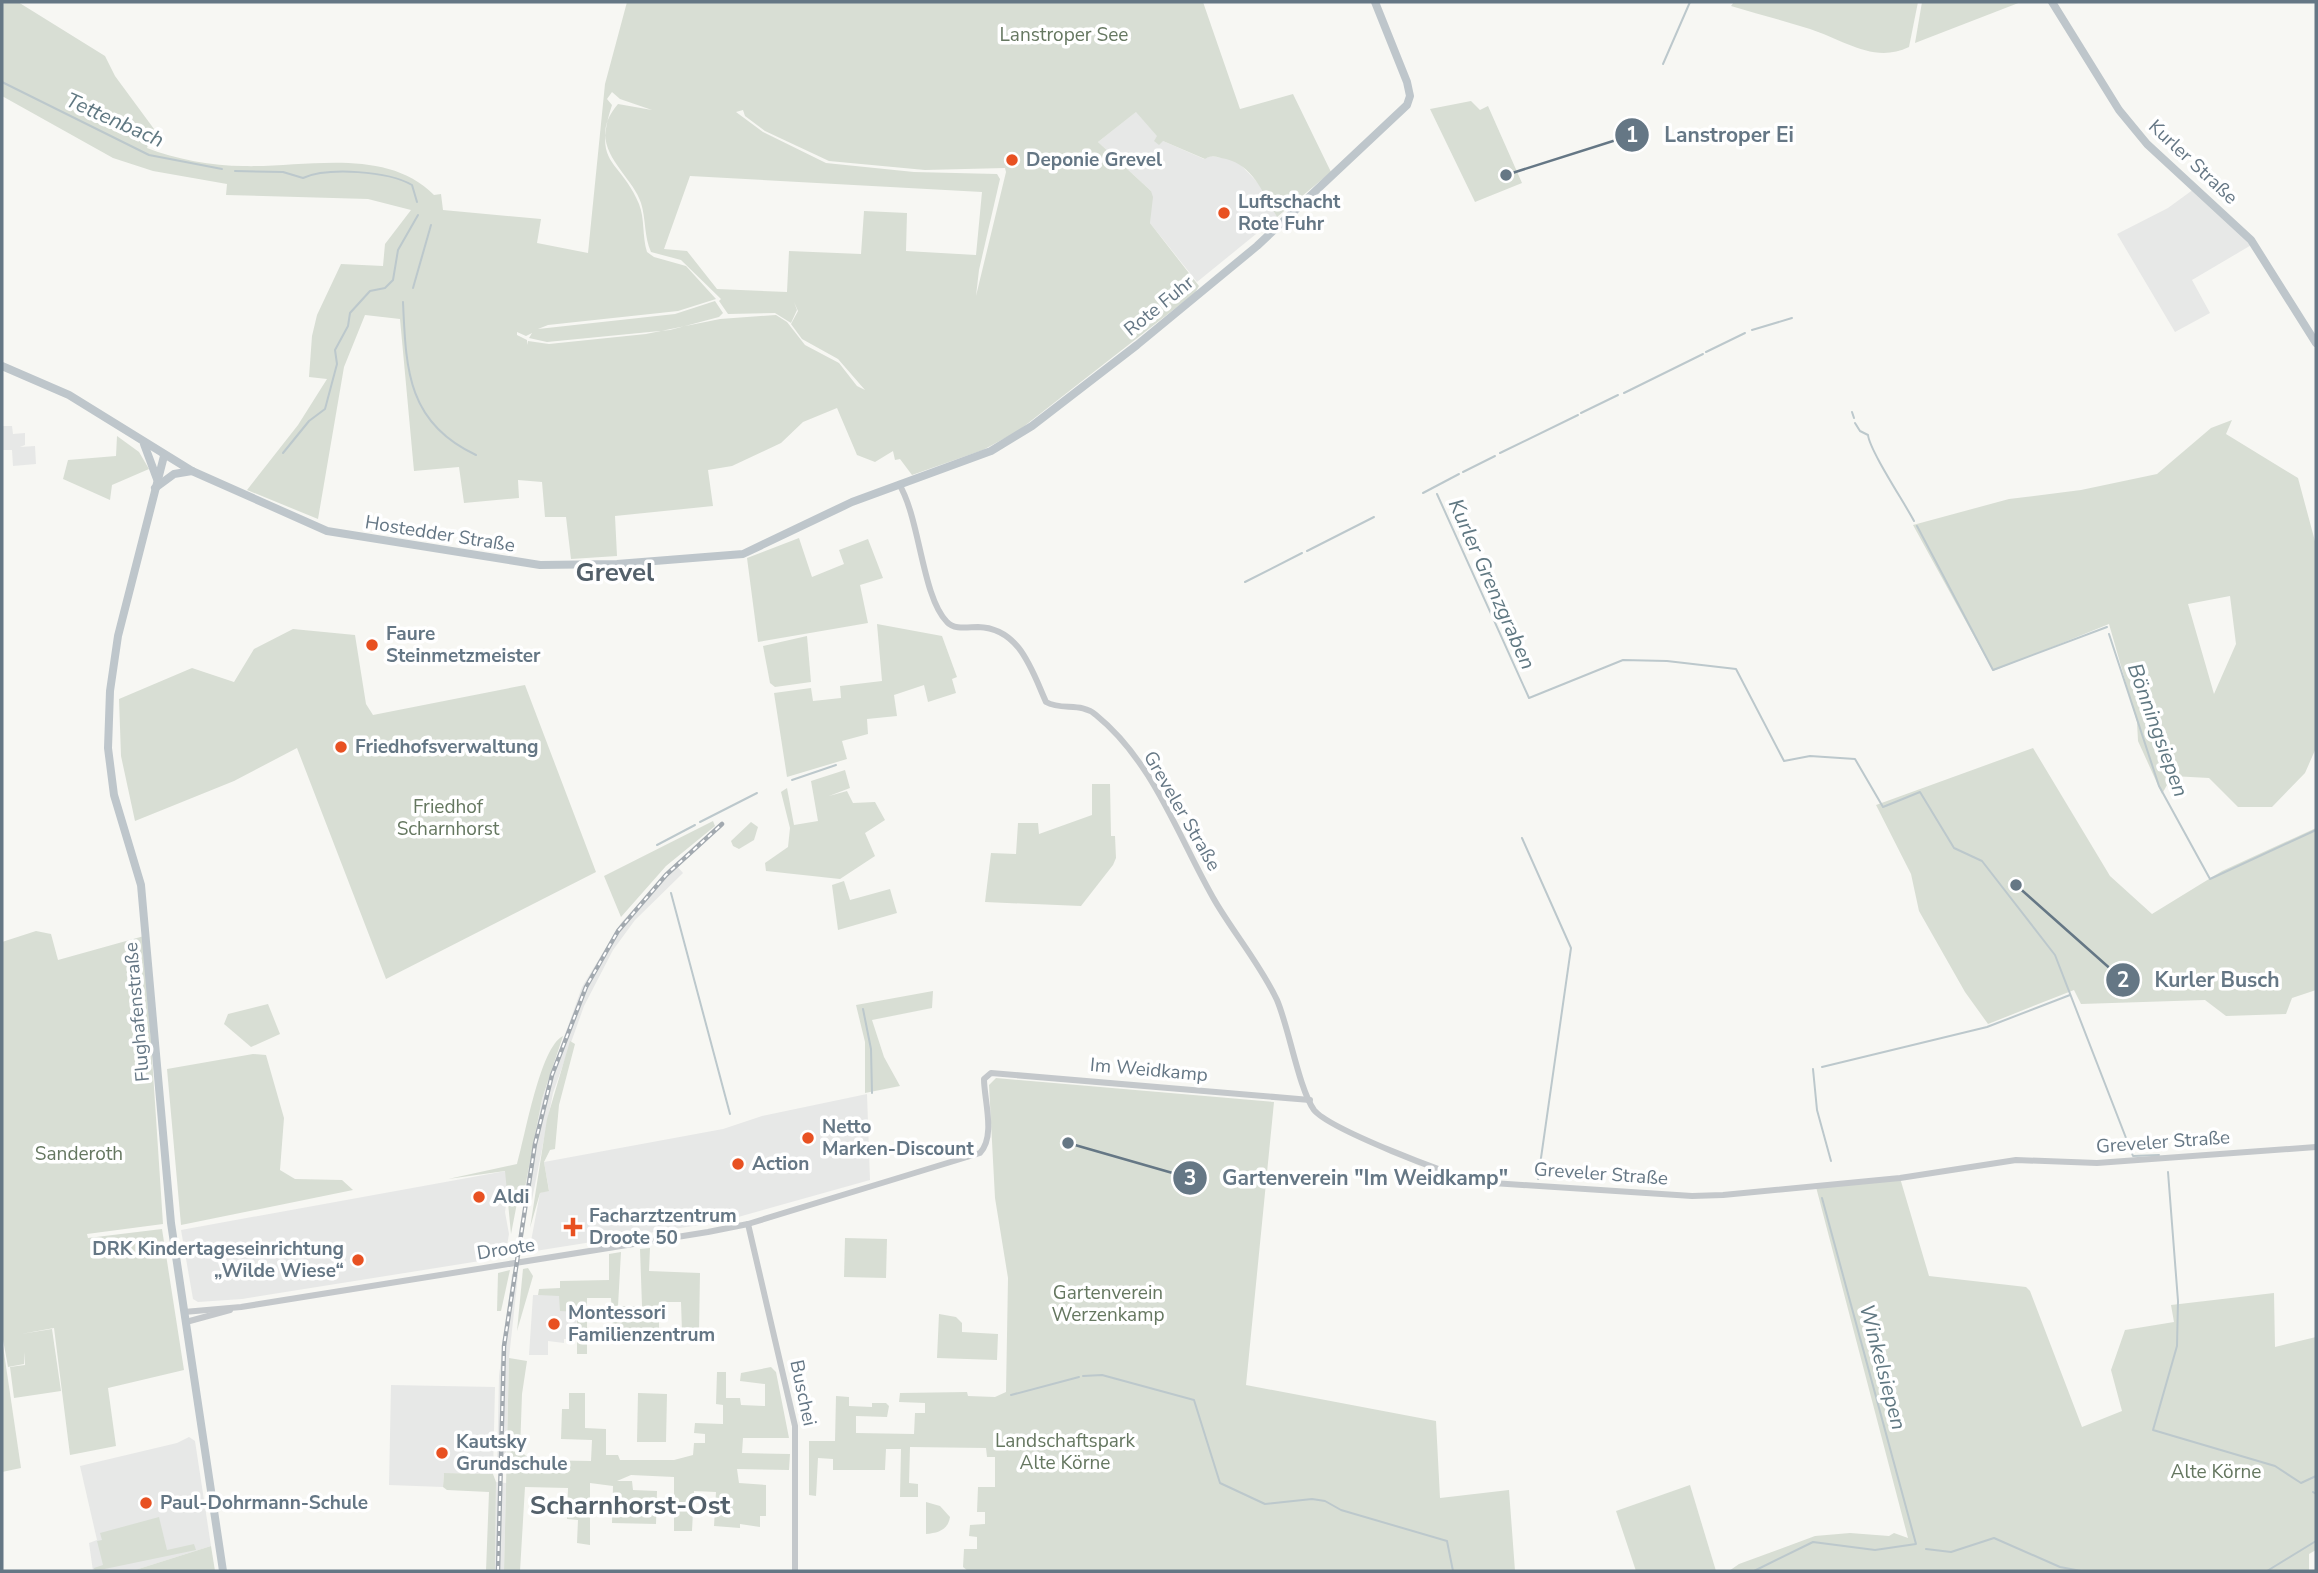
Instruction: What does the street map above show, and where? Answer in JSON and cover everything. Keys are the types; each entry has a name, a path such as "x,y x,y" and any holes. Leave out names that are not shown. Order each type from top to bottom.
{"main road":[{"name":"Rote Fuhr","path":"899,484 991,451 1065,401 1266,238 1407,105 1410,96 1407,82 1375,2"},
{"name":"Kurler Straße","path":"2052,2 2119,110 2147,144 2251,240 2316,343"},
{"name":"Hostedder Straße","path":"2,366 69,395 144,444 192,471 327,531 540,565 617,564 743,554 852,502 899,484"},
{"path":"144,444 156,484 174,474 192,471"},
{"name":"Flughafenstraße","path":"164,456 118,636 110,691 108,748 114,795 142,897 171,1223 223,1571"}],"street":[{"name":"Greveler Straße","path":"899,484 935,599 947,623 953,627 989,629 1005,636 1021,649 1046,702 1088,709 1135,758 1169,813 1221,911 1266,978 1278,1002 1314,1110 1328,1122 1466,1180 1692,1196 1900,1178 2016,1160 2097,1163 2316,1147"},
{"name":"Im Weidkamp","path":"984,1149 987,1131 984,1081 986,1075 1011,1074 1310,1100"},
{"name":"Droote","path":"184,1312 232,1309 748,1224 932,1170 975,1156 984,1149"},
{"name":"Buschei","path":"748,1224 795,1426 795,1571"},
{"name":"Droote","path":"186,1322 232,1309"}],"shaded area":[{"path":"1137,111 1163,141 1204,159 1211,156 1236,160 1262,187 1277,217 1197,282 1150,223 1151,191 1098,142"},
{"path":"2194,189 2253,244 2192,280 2210,313 2175,332 2117,234 2168,208"},
{"path":"2,426 12,426 13,434 25,433 25,445 20,447 35,446 36,464 13,466 12,450 2,450"},
{"path":"675,864 683,873 635,920 613,950 584,1006 553,1093 532,1200 523,1198 542,1099 582,987 621,923"},
{"path":"867,1094 870,1180 724,1221 529,1252 540,1193 549,1190 544,1162 723,1129 762,1116"},
{"path":"511,1170 505,1212 509,1234 505,1257 242,1299 198,1302 193,1299 181,1230"},
{"path":"512,1274 518,1275 509,1358 506,1471 497,1471 499,1376"},
{"name":"Montessori Familienzentrum","path":"533,1295 559,1295 577,1312 576,1339 564,1339 564,1343 548,1341 548,1355 529,1355"},
{"name":"Kautsky Grundschule","path":"391,1385 495,1387 493,1474 444,1473 443,1487 389,1485"},
{"name":"Paul-Dohrmann-Schule","path":"189,1437 195,1441 211,1546 132,1571 93,1571 89,1543 97,1540 80,1466 177,1443"},
{"path":"496,1482 506,1483 504,1571 495,1571"}],"green space":[{"name":"Lanstroper See","path":"2,2 18,2 105,56 115,76 154,129 147,148 182,159 219,165 343,163 392,170 414,180 434,195 441,194 443,210 541,219 537,243 588,253 605,84 627,2 1203,2 1240,109 1293,94 1331,172 1277,217 1255,180 1241,166 1214,156 1205,159 1163,141 1159,145 1154,141 1157,136 1136,112 1098,142 1151,191 1153,197 1150,223 1199,286 1195,293 1018,431 983,450 912,475 900,459 895,460 893,451 875,462 857,455 837,408 803,422 781,443 732,466 708,470 713,506 615,516 617,556 571,559 566,517 545,517 542,482 518,480 519,498 464,503 459,467 414,471 400,319 365,315 344,367 318,519 247,490 298,425 327,379 309,377 312,336 317,315 341,264 383,266 385,244 411,210 368,199 226,195 227,184 153,171 113,158 2,96","holes":["612,92 620,99 652,110 618,104 609,118 612,105 607,99","743,110 745,116 765,131 829,161 925,170 1005,168 976,296 979,270 1000,179 997,174 914,172 826,163 763,132 736,112","606,136 607,146 641,203 651,252 681,260 721,299 719,301 728,314 775,313 791,323 797,310 794,302 798,311 791,324 802,339 838,359 865,390 857,386 839,363 805,345 787,322 776,315 720,319 684,326 719,317 723,313 715,301 675,314 538,329 548,325 678,311 716,299 686,266 654,257 647,252 639,204 632,189 611,160 607,151","690,176 982,192 976,255 906,251 907,213 864,211 861,254 789,251 787,292 717,289 687,251 664,249","662,331 549,344 528,341 527,345 527,340 517,335 517,332 526,336 532,333 529,338 547,342"]},
{"path":"1734,2 1918,2 1909,47 1884,53 1871,52 1810,29 1731,6"},
{"path":"1922,2 2021,2 1915,43"},
{"path":"1471,101 1480,110 1488,106 1522,183 1475,202 1430,109"},
{"path":"2232,420 2226,434 2298,478 2316,545 2316,748 2305,773 2272,807 2238,807 2209,778 2172,776 2162,794 2138,741 2137,722 2109,624 1993,671 1913,525 2009,499 2081,490 2157,474 2211,428","holes":["2230,596 2236,644 2214,694 2188,604"]},
{"path":"117,436 139,452 149,469 112,485 110,500 63,479 68,460 116,456"},
{"path":"799,538 812,577 844,564 839,550 868,539 883,578 860,585 868,623 758,642 747,558"},
{"path":"877,624 942,636 957,677 952,679 956,693 928,702 924,685 894,695 897,716 867,719 868,734 842,741 847,759 787,777 774,693 811,688 813,701 841,698 840,686 882,681"},
{"name":"Friedhof Scharnhorst","path":"293,629 355,635 366,704 373,715 525,685 596,872 386,979 297,748 234,781 135,821 121,756 119,699 192,668 234,682 254,649"},
{"path":"807,636 811,682 775,687 770,683 763,646"},
{"path":"2033,748 2110,876 2152,914 2222,871 2316,828 2316,990 2292,998 2286,1014 2226,1016 2205,1000 2081,1004 2074,990 1988,1024 1965,992 1919,911 1911,874 1876,805"},
{"path":"845,770 850,788 829,796 847,791 853,803 875,802 885,820 865,833 875,856 840,879 766,871 765,863 788,847 790,828 781,792 787,788 794,825 818,821 811,781"},
{"path":"1092,784 1110,784 1111,836 1115,836 1116,858 1081,906 985,902 991,853 1016,854 1018,823 1038,823 1039,834 1092,815"},
{"path":"713,821 715,826 666,866 621,917 604,876"},
{"path":"751,822 758,827 754,840 739,849 733,846 731,841"},
{"path":"844,881 850,900 890,889 897,913 838,930 832,885"},
{"name":"Sanderoth","path":"36,931 51,934 58,960 144,936 163,1224 87,1234 88,1238 162,1229 184,1370 108,1388 116,1446 70,1455 54,1328 21,1334 52,1329 61,1391 14,1398 10,1367 25,1365 24,1352 24,1364 8,1367 2,1334 2,942"},
{"path":"933,991 932,1008 872,1020 884,1057 900,1086 865,1093 865,1042 856,1005"},
{"path":"268,1004 280,1034 251,1047 224,1024 228,1014"},
{"path":"563,1036 542,1099 523,1198 518,1198 511,1234 505,1171 448,1179 517,1164 540,1074 547,1057"},
{"path":"570,1041 575,1044 559,1105 555,1149 550,1150 544,1162 549,1191 540,1193 530,1228 547,1119"},
{"path":"253,1054 266,1055 284,1118 280,1170 295,1179 342,1180 353,1190 181,1225 167,1069"},
{"path":"996,1078 1274,1102 1246,1385 1436,1421 1440,1498 1509,1490 1515,1571 968,1571 963,1567 964,1549 977,1549 977,1537 969,1536 970,1525 985,1524 985,1512 977,1512 978,1487 995,1487 995,1457 987,1457 986,1448 910,1447 909,1483 918,1484 918,1497 900,1497 901,1449 886,1449 885,1470 833,1470 833,1459 818,1458 816,1496 809,1495 809,1441 835,1441 836,1396 849,1397 849,1406 872,1407 872,1403 886,1403 889,1406 887,1417 856,1416 856,1433 914,1434 915,1413 925,1413 925,1403 899,1402 900,1393 967,1392 968,1396 995,1397 1006,1392 1008,1278 995,1198 989,1085"},
{"name":"Alte Körne","path":"1900,1178 1929,1276 2026,1287 2030,1291 2082,1427 2122,1411 2111,1370 2125,1330 2174,1322 2171,1305 2274,1293 2275,1347 2316,1337 2316,1550 2309,1554 2309,1571 1729,1571 1739,1564 1815,1536 1850,1533 1889,1536 1894,1533 1908,1538 1816,1187"},
{"path":"845,1238 887,1239 886,1278 844,1277"},
{"path":"650,1248 649,1271 700,1273 699,1332 682,1332 681,1302 659,1302 659,1342 651,1342 651,1332 613,1331 611,1298 587,1298 587,1354 577,1354 577,1312 560,1311 559,1296 538,1295 539,1289 560,1288 560,1281 609,1280 609,1254 621,1252 618,1306 642,1306 640,1249"},
{"path":"528,1268 533,1276 517,1331 523,1269"},
{"path":"510,1270 501,1311 497,1311 498,1273"},
{"path":"939,1314 956,1317 962,1323 962,1332 998,1334 997,1360 937,1358"},
{"path":"2,1339 21,1468 2,1472"},
{"path":"509,1358 527,1361 522,1394 520,1451 531,1460 591,1461 592,1440 561,1439 562,1409 569,1409 569,1393 585,1393 585,1428 606,1429 606,1455 618,1455 620,1460 674,1460 693,1455 694,1443 705,1443 705,1434 694,1433 695,1423 723,1424 723,1405 716,1404 717,1372 726,1372 726,1398 740,1398 741,1405 765,1406 765,1384 740,1381 741,1373 771,1367 776,1372 789,1438 743,1438 742,1453 790,1454 789,1470 737,1469 739,1483 766,1485 766,1516 760,1516 760,1527 740,1524 740,1528 714,1526 716,1492 694,1491 692,1531 674,1531 674,1477 631,1475 617,1481 632,1481 633,1490 657,1491 656,1524 612,1523 613,1486 590,1483 590,1545 577,1543 578,1520 567,1519 568,1488 525,1487 520,1571 504,1571"},
{"path":"638,1393 667,1394 666,1442 637,1442"},
{"path":"444,1473 493,1474 496,1482 495,1571 486,1571 489,1492 447,1490 443,1487"},
{"path":"1690,1485 1716,1571 1636,1571 1616,1511"},
{"path":"926,1502 940,1506 950,1517 947,1525 935,1533 926,1534"},
{"path":"159,1517 167,1550 194,1544 196,1550 95,1571 94,1568 103,1565 97,1541 102,1540 100,1533"},
{"path":"211,1546 215,1571 132,1571"}],"waterway":[{"path":"1663,64 1690,2"},
{"name":"Tettenbach","path":"2,82 149,155 222,169"},
{"name":"Tettenbach","path":"235,171 283,172 303,178 327,172 388,176 412,185 417,202"},
{"name":"Tettenbach","path":"283,453 309,421 325,409 337,364 335,350 348,326 350,313 370,291 385,288 393,280 398,250 418,215"},
{"path":"413,288 431,225"},
{"path":"403,302 409,371 423,410 436,427 453,442 476,455"},
{"path":"1752,330 1792,318"},
{"path":"1706,352 1745,333"},
{"path":"1624,393 1703,354"},
{"path":"1581,413 1618,395"},
{"name":"Bönningsiepen","path":"1852,412 1854,418"},
{"path":"1500,453 1578,415"},
{"name":"Bönningsiepen","path":"1855,423 1860,431 1868,435 1881,464 1914,521"},
{"path":"1463,472 1495,456"},
{"path":"1423,493 1459,474"},
{"name":"Kurler Grenzgraben","path":"1437,494 1529,698 1623,660 1667,661 1736,669 1784,761 1810,756 1855,759 1883,807 1920,792 1954,848 1982,861 2055,955 2133,1156 2159,1155"},
{"path":"1307,551 1374,517"},
{"name":"Bönningsiepen","path":"1917,526 1993,670 2107,627"},
{"path":"1245,582 1302,553"},
{"name":"Bönningsiepen","path":"2109,634 2159,786 2210,879 2316,830"},
{"path":"792,780 836,765"},
{"path":"700,822 757,793"},
{"path":"657,845 695,825"},
{"path":"1522,838 1571,948 1538,1179"},
{"path":"671,893 730,1114"},
{"path":"1822,1067 1987,1027 2070,995"},
{"path":"863,1009 871,1049 872,1093"},
{"path":"1813,1069 1817,1110 1831,1161"},
{"name":"Kurler Grenzgraben","path":"2168,1172 2178,1301 2177,1346 2153,1430 2275,1466 2301,1483 2316,1476"},
{"name":"Winkelsiepen","path":"1754,1571 1813,1542 1875,1550 1916,1544 1822,1198"},
{"path":"1083,1376 1102,1375 1194,1400 1220,1483 1265,1504 1312,1499 1325,1501 1341,1510 1447,1541 1453,1571"},
{"path":"1011,1395 1079,1377"},
{"name":"Alte Körne","path":"1926,1549 1951,1552 1994,1538 2060,1567 2081,1571"},
{"name":"Alte Körne","path":"2267,1571 2316,1541"}],"railway":[{"path":"498,1571 504,1346 535,1144 552,1075 586,987 618,931 666,875 722,824"}],"place":[{"name":"Deponie Grevel","path":"1012,160"},
{"name":"Lanstroper Ei","path":"1506,175"},
{"name":"Luftschacht Rote Fuhr","path":"1224,213"},
{"name":"Faure Steinmetzmeister","path":"372,645"},
{"name":"Friedhofsverwaltung","path":"341,747"},
{"name":"Kurler Busch","path":"2016,885"},
{"name":"Netto Marken-Discount","path":"808,1138"},
{"name":"Gartenverein \"Im Weidkamp\"","path":"1068,1143"},
{"name":"Action","path":"738,1164"},
{"name":"Aldi","path":"479,1197"},
{"name":"Facharztzentrum Droote 50","path":"573,1227"},
{"name":"DRK Kindertageseinrichtung „Wilde Wiese“","path":"358,1260"},
{"name":"Montessori Familienzentrum","path":"554,1324"},
{"name":"Kautsky Grundschule","path":"442,1453"},
{"name":"Paul-Dohrmann-Schule","path":"146,1503"}],"district":[{"name":"Grevel","path":"615,572"},
{"name":"Scharnhorst-Ost","path":"630,1505"}],"park label":[{"name":"Gartenverein Werzenkamp","path":"1108,1304"},
{"name":"Landschaftspark Alte Körne","path":"1065,1452"}]}
